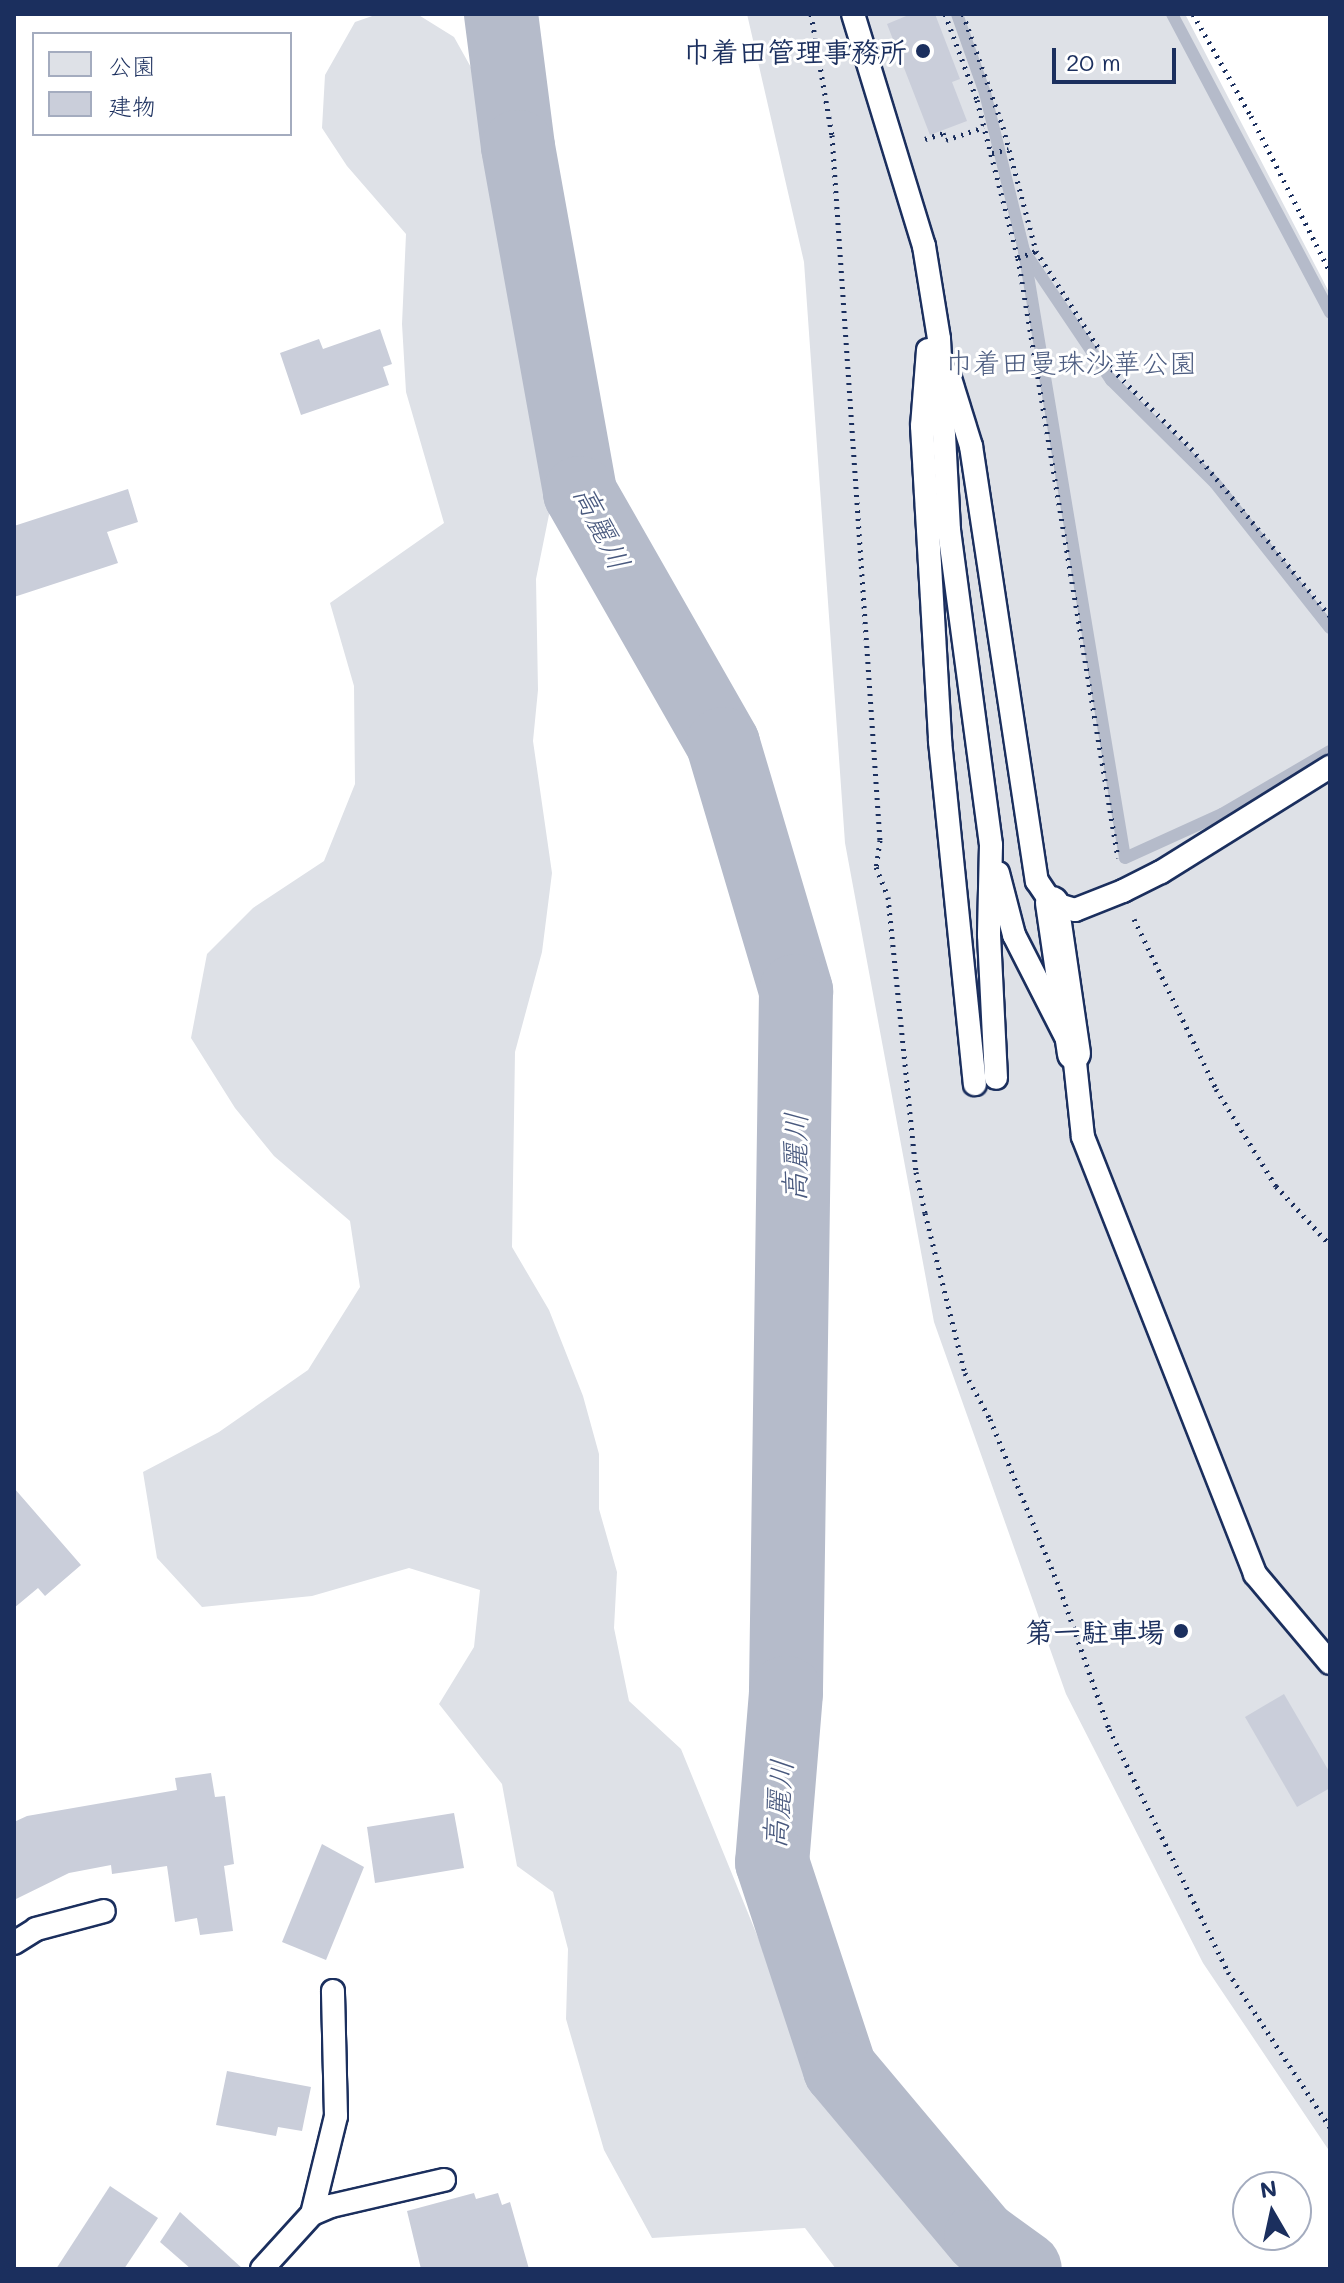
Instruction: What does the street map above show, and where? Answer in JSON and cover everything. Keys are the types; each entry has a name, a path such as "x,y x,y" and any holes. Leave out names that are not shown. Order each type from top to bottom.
{"street":[{"path":"1052,903 1074,1053"}],"lane":[{"path":"853,14 924,246 939,339 949,530 991,845 1014,935 1074,1053 1083,1137 1255,1574 1330,1663"},
{"path":"932,297 922,426 940,741 986,1081 991,845"},
{"path":"939,339 971,446 1037,881 1052,903 1075,910 1161,872 1330,767"},
{"path":"14,1943 36,1929 104,1911"},
{"path":"312,2214 336,2116 333,1991"},
{"path":"262,2269 312,2214 331,2206 444,2180"}],"path":[{"path":"945,14 993,153 1020,257 1122,891 1216,1089 1276,1186 1330,1245"},
{"path":"963,14 1007,150 1034,252 1112,369 1191,448 1330,616"},
{"path":"1193,14 1251,116 1330,272"},
{"path":"953,138 984,127"},
{"path":"993,153 1007,150"},
{"path":"1020,257 1034,252"}],"green space":[{"path":"378,14 417,14 454,37 497,114 493,162 525,378 551,431 554,490 536,579 538,690 533,741 552,873 542,952 515,1052 512,1247 549,1310 583,1396 599,1454 599,1509 617,1572 614,1628 629,1701 681,1749 759,1940 803,2065 941,2225 993,2269 836,2269 805,2228 652,2238 604,2150 566,2019 568,1949 553,1892 517,1866 502,1784 439,1704 474,1647 480,1590 409,1568 312,1596 202,1607 157,1558 143,1472 219,1432 308,1370 360,1287 350,1221 274,1156 235,1108 191,1038 207,954 253,908 324,861 355,784 354,686 330,603 444,523 406,392 402,324 406,234 347,166 322,128 325,75 355,22"},
{"name":"巾着田曼珠沙華公園","path":"747,14 1185,14 1330,294 1330,2152 1203,1963 1066,1694 934,1322 845,843 804,262"}],"building":[{"name":"巾着田管理事務所","path":"911,14 935,14 960,79 952,82 967,121 930,135 887,24"},
{"path":"380,329 392,364 383,367 389,385 301,415 280,353 319,339 323,349"},
{"path":"128,489 138,522 107,532 118,563 14,597 14,526"},
{"path":"14,1488 81,1565 45,1596 38,1588 14,1608"},
{"path":"1284,1694 1330,1773 1330,1788 1297,1807 1245,1717"},
{"path":"211,1773 215,1797 225,1796 234,1864 224,1866 233,1931 200,1935 197,1918 175,1922 167,1866 112,1874 111,1865 69,1873 14,1900 14,1822 27,1816 177,1790 175,1778"},
{"path":"454,1813 464,1868 375,1883 367,1827"},
{"path":"322,1844 364,1867 326,1960 282,1942"},
{"path":"227,2071 311,2087 302,2131 278,2127 276,2136 216,2125"},
{"path":"110,2186 158,2218 124,2269 56,2269"},
{"path":"474,2193 476,2199 498,2193 502,2205 510,2202 529,2269 421,2269 407,2211"},
{"path":"180,2212 243,2269 191,2269 160,2242"}],"waterway":[{"name":"高麗川","path":"501,14 518,147 580,493 723,744 796,991 786,1693 772,1862 840,2069 981,2237 1025,2269"},
{"path":"957,14 985,93 1024,251 1111,380 1215,483 1330,628"},
{"path":"1172,14 1330,313"},
{"path":"1024,251 1125,858 1222,814 1330,751"}],"place":[{"name":"巾着田管理事務所","path":"923,51"},
{"name":"第一駐車場","path":"1181,1631"}]}
